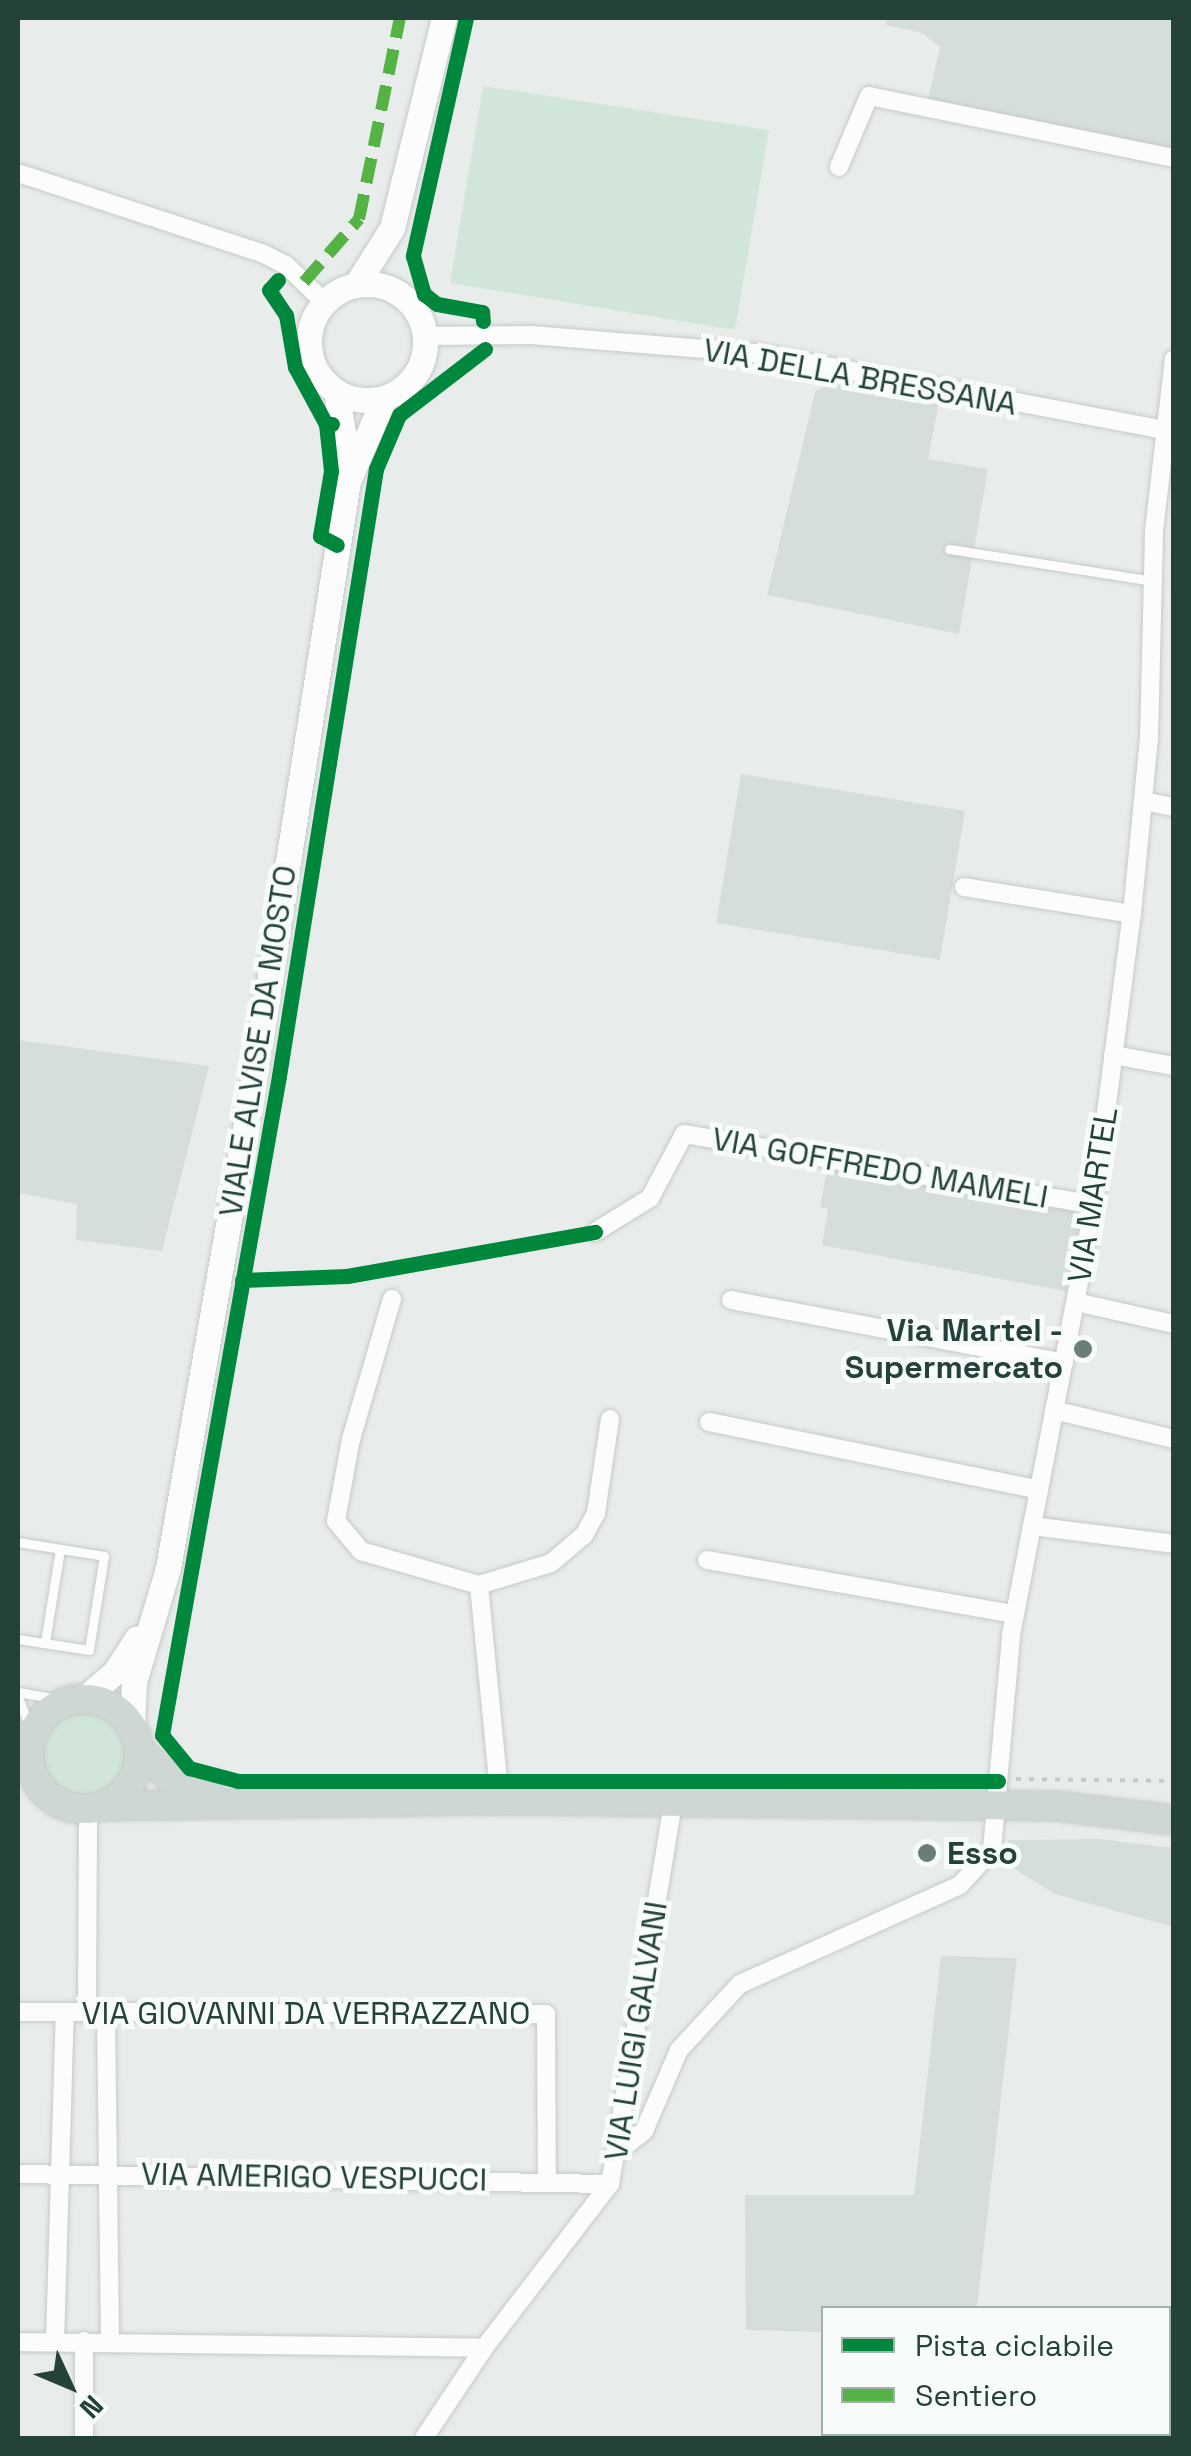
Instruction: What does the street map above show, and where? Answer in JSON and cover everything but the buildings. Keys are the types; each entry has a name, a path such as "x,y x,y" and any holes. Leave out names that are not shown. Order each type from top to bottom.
{"main road":[{"path":"356,285 399,294 420,317 425,336 416,374 384,398 365,401 336,391 309,354 308,335 324,302 356,285 392,228 444,18"},
{"path":"392,228 399,294"},
{"name":"VIALE ALVISE DA MOSTO","path":"136,1739 134,1682 158,1598 255,1072 348,481 348,438 336,391"},
{"name":"VIALE ALVISE DA MOSTO","path":"348,481 384,398"},
{"name":"VIALE ALVISE DA MOSTO","path":"76,1700 115,1672 158,1598"},
{"path":"50,1798 30,1770 27,1744 76,1700 112,1706 171,1779 223,1801"},
{"path":"96,1808 131,1784 136,1739"},
{"path":"18,1792 96,1808 223,1801 500,1800 996,1806 1174,1820"}],"street":[{"path":"839,167 869,96 1174,158"},
{"path":"18,173 262,253 286,265 324,302"},
{"name":"VIA DELLA BRESSANA","path":"425,336 531,334 757,353 1170,431"},
{"name":"VIA MARTEL","path":"616,2153 644,2131 678,2050 708,2013 740,1984 960,1886 990,1858 1014,1614 1094,1205 1132,914 1143,801 1153,580 1174,359"},
{"path":"1154,620 1174,624"},
{"path":"1143,801 1174,807"},
{"path":"964,886 1132,914"},
{"path":"1114,1056 1174,1066"},
{"name":"VIA GOFFREDO MAMELI","path":"595,1232 650,1198 684,1134 1094,1205"},
{"path":"392,1299 351,1440 336,1521 361,1552 479,1585 550,1564 584,1535 596,1513 610,1419"},
{"path":"731,1300 1064,1363"},
{"path":"1076,1302 1174,1324"},
{"path":"1054,1410 1174,1440"},
{"path":"709,1422 1039,1490"},
{"path":"1032,1526 1174,1544"},
{"path":"707,1560 1014,1614"},
{"path":"479,1585 500,1800"},
{"name":"VIA LUIGI GALVANI","path":"424,2438 484,2348 610,2184 673,1802"},
{"path":"96,1808 97,2013 110,2342"},
{"name":"VIA GIOVANNI DA VERRAZZANO","path":"18,2012 546,2014 547,2182"},
{"path":"55,2342 64,2012"},
{"name":"VIA AMERIGO VESPUCCI","path":"18,2174 106,2172 610,2184"},
{"path":"18,2342 484,2348"},
{"path":"84,2342 84,2438"}],"lane":[{"path":"950,548 1153,580"},
{"path":"18,1542 104,1556 89,1650 18,1638"},
{"path":"45,1642 60,1549"},
{"path":"27,1744 18,1694 76,1700"}],"path":[{"path":"1016,1779 1174,1781"}],"shaded area":[{"path":"887,18 1164,18 1173,22 1173,150 928,100 940,47 922,33 886,25"},
{"path":"831,382 939,403 928,459 988,469 959,634 767,595 815,392"},
{"path":"741,774 965,811 940,960 716,923"},
{"path":"18,1040 209,1066 162,1251 76,1240 77,1204 18,1193"},
{"path":"828,1164 1070,1209 1084,1223 1070,1292 822,1245 828,1209 820,1207"},
{"path":"1099,1839 1173,1848 1173,1927 1055,1894 1010,1866 1008,1840"},
{"path":"941,1956 1017,1958 977,2306 821,2306 821,2332 746,2330 745,2195 914,2195"},
{"path":"1171,2398 1173,2438 1021,2438 1171,2436"}],"green space":[{"path":"483,86 769,130 735,330 450,283"},
{"path":"85,1710 110,1717 122,1729 129,1754 122,1779 110,1791 85,1798 60,1791 48,1779 41,1754 48,1729 60,1717"}],"marked path":[{"path":"304,282 359,219 400,18"}],"cycle path":[{"path":"466,18 413,256 424,294 437,304 482,312 483,321"},
{"path":"278,280 269,290 286,315 295,367 326,424"},
{"path":"485,349 399,415 376,469 279,1076 162,1735 189,1768 238,1781 998,1781"},
{"path":"332,424 326,424 331,471 320,536 337,545"},
{"path":"242,1280 347,1276 595,1232"}],"place":[{"name":"Via Martel - Supermercato","path":"1083,1349"},
{"name":"Esso","path":"927,1853"}]}
